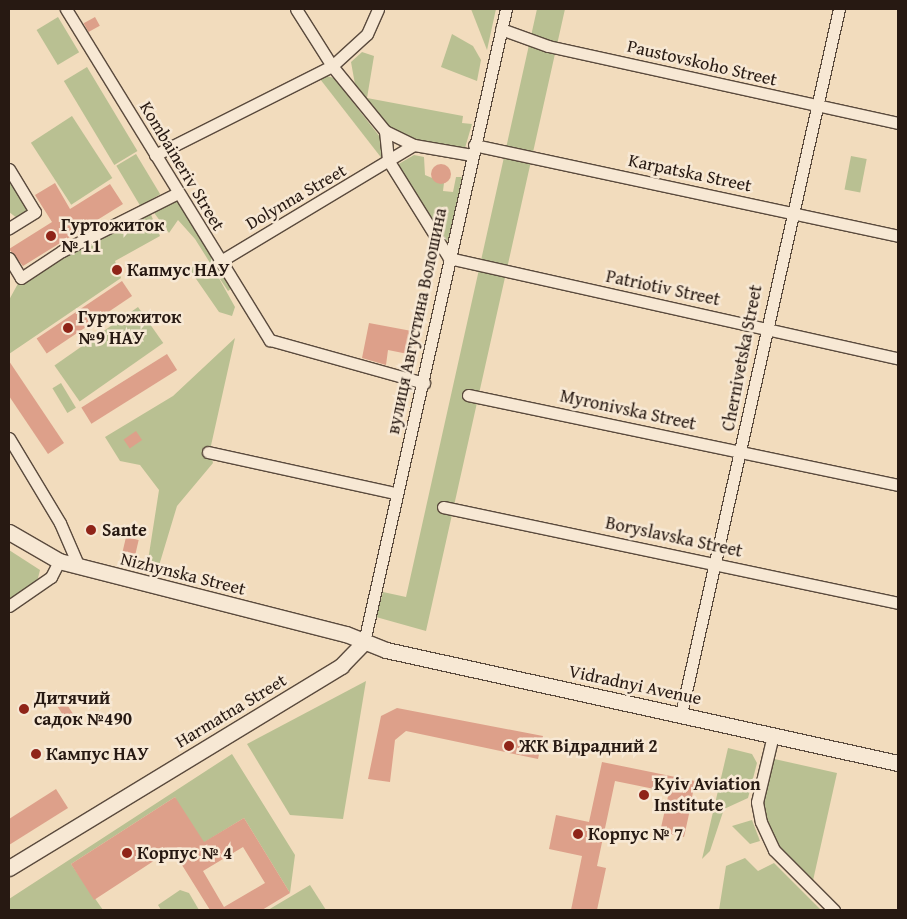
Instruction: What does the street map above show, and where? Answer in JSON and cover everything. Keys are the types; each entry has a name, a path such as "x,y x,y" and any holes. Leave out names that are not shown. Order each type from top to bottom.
{"main road":[{"name":"Nizhynska Street","path":"9,532 59,561 364,642"},
{"name":"Vidradnyi Avenue","path":"364,642 898,763"},
{"name":"Harmatna Street","path":"9,868 341,666 364,642"}],"street":[{"name":"Kombaineriv Street","path":"66,9 219,262 270,340 424,383"},
{"path":"296,9 332,66 385,132 388,160 449,258"},
{"path":"155,155 332,66 367,34 378,9"},
{"name":"вулиця Августина Волошина","path":"364,642 395,493 424,383 449,258 506,9"},
{"name":"Chernivetska Street","path":"681,714 717,563 765,328 839,9"},
{"name":"Paustovskoho Street","path":"501,29 548,46 816,107 898,123"},
{"name":"Karpatska Street","path":"385,132 414,145 473,150 791,212 898,236"},
{"name":"Dolynna Street","path":"219,262 414,145"},
{"path":"9,169 35,212 9,228"},
{"path":"9,258 21,278 62,252 178,193"},
{"name":"Patriotiv Street","path":"449,258 898,358"},
{"name":"Myronivska Street","path":"468,395 898,485"},
{"path":"9,438 60,523 80,567"},
{"path":"208,452 395,493"},
{"name":"Boryslavska Street","path":"443,507 717,563 898,603"},
{"path":"9,606 51,577 59,561"},
{"path":"772,735 757,802 761,822 774,850 834,910"}],"green space":[{"path":"471,9 496,9 487,50"},
{"path":"537,9 565,9 426,631 376,617 383,592 406,597"},
{"path":"58,17 79,52 58,65 37,30"},
{"path":"452,34 473,46 481,60 477,81 441,67"},
{"path":"362,52 374,56 367,98 463,116 462,123 472,124 465,148 410,141 386,125 356,90 351,62"},
{"path":"87,67 137,151 114,165 64,81"},
{"path":"327,76 334,78 380,137 383,160 320,79"},
{"path":"72,116 112,178 71,205 31,143"},
{"path":"136,154 160,194 140,206 116,166"},
{"path":"414,155 424,157 425,175 444,183 443,191 453,192 456,177 462,177 449,241 437,237 397,165"},
{"path":"851,156 867,159 860,192 845,189"},
{"path":"9,176 30,211 17,218 9,212"},
{"path":"178,199 232,288 228,291 216,273 235,307 232,316 219,312 192,273 191,268 199,261 212,266 195,239 178,220 169,233 152,210"},
{"path":"149,210 160,236 115,261 121,278 9,354 9,300 21,278"},
{"path":"138,307 163,343 80,402 54,366"},
{"path":"235,338 210,450 213,463 177,506 158,569 147,567 159,490 140,465 120,461 105,437 173,396"},
{"path":"61,383 76,408 67,413 52,388"},
{"path":"9,550 40,570 37,582 10,599"},
{"path":"366,681 343,819 290,815 247,744"},
{"path":"728,748 752,754 757,763 748,798 724,809 710,851 702,859"},
{"path":"232,754 295,855 290,893 244,818 195,848 175,797 71,864 103,910 9,910 9,899"},
{"path":"770,758 837,773 812,885 776,848 762,818 761,794"},
{"path":"752,820 760,841 750,844 732,826"},
{"path":"745,858 758,871 774,863 821,910 719,910 726,866"},
{"path":"310,885 326,910 268,910"},
{"path":"180,890 189,893 199,910 161,910 158,905"}],"building":[{"path":"95,17 100,26 88,32 84,23"},
{"path":"441,164 448,167 451,174 448,181 441,184 434,181 431,174 434,167"},
{"name":"Гуртожиток № 11","path":"55,183 70,209 110,184 123,204 23,266 9,249 52,222 35,195"},
{"name":"Гуртожиток №9 НАУ","path":"122,281 132,296 47,354 37,339"},
{"path":"369,323 417,332 413,355 388,350 386,365 362,358"},
{"path":"167,354 177,370 91,424 81,408"},
{"path":"9,361 64,443 48,454 9,396"},
{"path":"136,431 142,440 130,449 124,439"},
{"path":"126,537 139,540 134,560 121,557"},
{"path":"64,700 73,714 66,719 56,705"},
{"name":"ЖК Відрадний 2","path":"397,708 543,736 538,759 406,731 395,740 390,782 368,779 381,716"},
{"name":"Корпус № 7","path":"602,762 695,781 689,814 684,837 660,832 669,792 615,781 597,866 606,868 597,910 571,910 582,856 549,849 556,815 589,822"},
{"path":"56,789 68,808 9,845 9,819"},
{"path":"175,797 204,842 244,818 290,893 262,910 210,910 172,849 94,900 71,864","holes":["243,847 265,883 224,907 203,871"]}],"place":[{"name":"Гуртожиток № 11","path":"51,236"},
{"name":"Капмус НАУ","path":"117,270"},
{"name":"Гуртожиток №9 НАУ","path":"68,328"},
{"name":"Sante","path":"91,530"},
{"name":"Дитячий садок №490","path":"24,709"},
{"name":"ЖК Відрадний 2","path":"509,746"},
{"name":"Кампус НАУ","path":"36,754"},
{"name":"Kyiv Aviation Institute","path":"644,795"},
{"name":"Корпус № 7","path":"578,834"},
{"name":"Корпус № 4","path":"127,853"}]}
